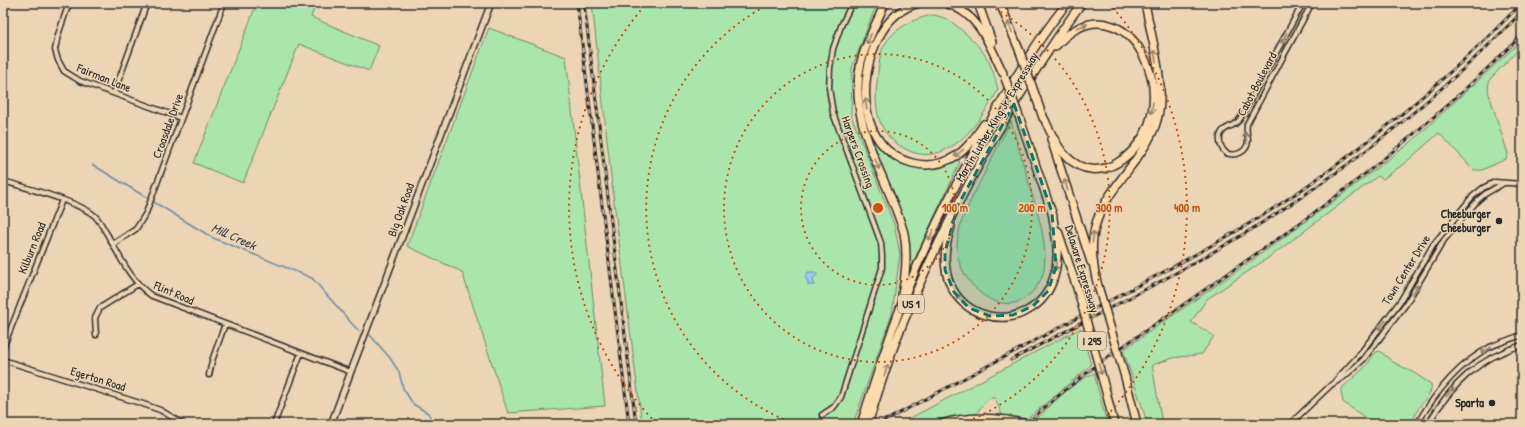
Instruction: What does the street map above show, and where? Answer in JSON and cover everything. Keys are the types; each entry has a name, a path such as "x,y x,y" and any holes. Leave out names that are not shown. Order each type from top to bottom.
{"highway":[{"path":"885,3 861,61 858,78 858,98 865,131 900,220 905,240 907,264 899,311"},
{"path":"919,3 905,8 891,19 880,35 868,63 865,88 867,107 870,124 879,142 892,154 908,162 926,165 943,162 954,157 965,148 975,137 1001,101"},
{"path":"945,3 964,12 978,24 1004,75"},
{"name":"I 295","path":"978,3 1004,75"},
{"name":"Delaware Expressway","path":"1000,3 1020,52 1042,114 1096,276 1125,378 1136,424"},
{"name":"Martin Luther King Jr. Expressway","path":"868,424 890,356 906,315 933,255 958,205 998,131 1042,60 1082,3"},
{"path":"1096,276 1093,238 1099,212 1111,192 1150,138 1156,126 1160,111 1160,81 1145,3"},
{"name":"Martin Luther King Jr. Expressway","path":"861,424 899,311 938,219 1001,101 1065,5"},
{"path":"1042,60 1067,35 1078,28 1095,23 1110,25 1129,35 1140,50 1150,71 1154,96 1149,123 1137,146 1114,165 1103,168 1094,169 1083,167 1070,160 1058,147 1042,114"},
{"name":"Delaware Expressway","path":"1004,75 1078,291 1114,424"},
{"path":"958,205 949,232 945,252 945,270 948,282 957,296 969,308 984,315 996,317 1023,312 1037,303 1048,291 1054,274 1057,258 1052,212"},
{"path":"941,424 955,420 976,418 1007,420 1027,424"}],"street":[{"name":"Fairman Lane","path":"69,3 56,41 55,50 64,71 74,78 181,118"},
{"path":"114,93 147,3"},
{"name":"Croasdale Drive","path":"113,244 136,229 146,213 224,3"},
{"name":"Big Oak Road","path":"331,424 491,3"},
{"name":"Harpers Crossing","path":"822,415 834,407 841,397 882,268 881,243 833,113 829,88 833,49 841,26 852,3"},
{"name":"Cabot Boulevard","path":"1303,3 1240,119 1235,125 1224,130 1220,135 1220,146 1226,153 1236,155 1242,152 1246,147 1248,139 1246,134 1247,124 1312,3"},
{"name":"Flint Road","path":"3,181 62,200 94,215 138,284 152,296 351,372"},
{"name":"Town Center Drive","path":"1290,424 1335,381 1358,355 1401,300 1433,245 1472,197 1491,183 1522,184"},
{"name":"Town Center Drive","path":"1335,381 1345,376 1358,366 1406,304 1444,240 1478,200 1504,183"},
{"name":"Kilburn Road","path":"3,348 62,200"},
{"path":"1522,277 1520,293 1522,329"},
{"path":"96,334 95,318 100,308 138,284"},
{"path":"209,375 212,361 225,324"},
{"path":"1417,424 1434,397 1460,368 1490,348 1522,335"},
{"path":"1428,424 1444,399 1470,371 1495,355 1522,345"},
{"path":"274,424 301,353"},
{"name":"Egerton Road","path":"3,360 160,410 184,424"}],"highlighted area":[{"path":"1014,104 1052,212 1056,267 1048,291 1033,306 1013,315 990,316 969,308 954,292 945,270 945,252 958,205"}],"green space":[{"path":"257,3 316,3 311,17 379,46 369,71 299,44 243,183 194,163"},
{"path":"592,3 877,3 852,68 851,115 894,224 900,254 892,314 853,424 642,424 613,194"},
{"path":"933,15 950,21 978,46 987,58 998,90 983,114 964,137 952,146 940,152 926,155 912,152 904,148 896,143 887,134 879,119 876,89 880,58 886,43 903,26 918,19"},
{"path":"489,28 566,57 605,406 508,413 462,272 407,246"},
{"path":"1522,40 1522,46 1491,78 1489,82 1488,91 1508,154 1506,159 1482,170 1474,170 1439,133 1406,162 1383,179 1378,176 1271,256 1207,299 1191,322 1214,336 1202,354 1173,358 1152,365 1162,424 1147,424 1123,350 1250,262 1330,204 1411,142"},
{"path":"1011,121 1041,227 1045,259 1042,276 1033,291 1021,301 1008,304 995,301 983,295 972,285 958,259 957,245 962,220 973,195"},
{"path":"869,132 878,145 887,154 907,165 929,168 936,167 956,159 960,162 909,271 909,249"},
{"path":"1081,328 1091,365 1026,420 1002,415 995,398 990,398 983,404 976,414 944,419 931,424 899,424"},
{"path":"1380,351 1393,362 1431,384 1431,391 1418,409 1411,424 1374,424 1343,402 1341,392 1343,387 1364,368 1376,352"},
{"path":"1094,373 1107,424 1033,423 1069,389"}],"water":[{"path":"808,272 815,272 818,274 813,279 814,285 808,285 808,281 805,278"}],"waterway":[{"name":"Mill Creek","path":"93,165 213,238 312,278 359,331"},
{"name":"Mill Creek","path":"370,335 390,358 399,372 403,388 413,404 428,413 434,424"}],"railway":[{"path":"577,3 629,424"},
{"path":"584,3 636,424"},
{"path":"879,424 1167,270 1268,212 1336,166 1401,115 1463,61 1522,3"},
{"path":"1011,360 1141,292 1237,238 1336,173 1401,123 1433,96 1522,12"},
{"path":"1027,424 1057,397 1106,359 1279,238 1343,191 1435,116 1522,35"}],"place":[{"name":"Cheeburger Cheeburger","path":"1499,221"},
{"name":"Sparta","path":"1492,403"}]}
